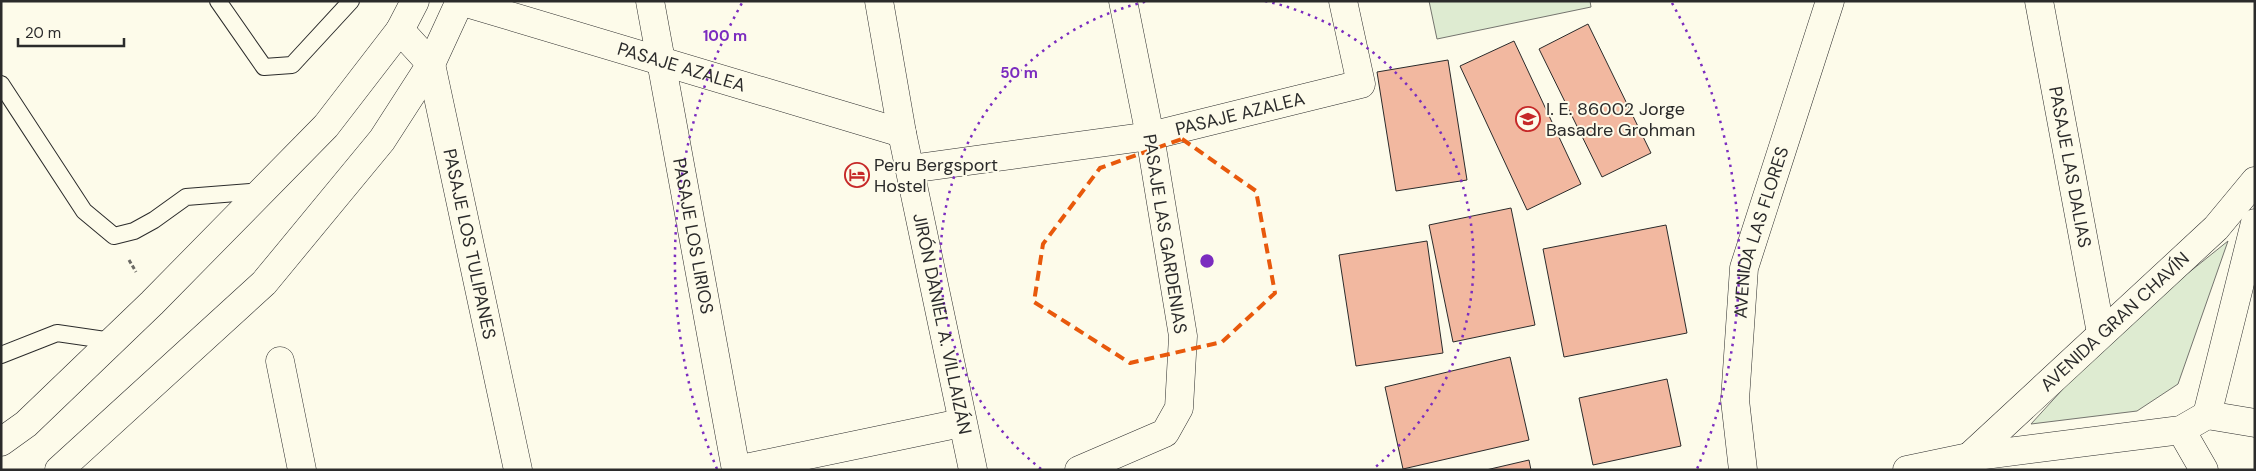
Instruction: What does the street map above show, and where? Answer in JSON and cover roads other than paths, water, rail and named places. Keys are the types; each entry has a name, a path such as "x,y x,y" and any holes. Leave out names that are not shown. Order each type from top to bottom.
{"street":[{"path":"1,442 26,424 112,341 326,126 400,30 415,1"},
{"path":"58,470 264,283 382,140 431,64 460,1"},
{"name":"PASAJE AZALEA","path":"460,1 662,63 902,133"},
{"name":"PASAJE LOS LIRIOS","path":"650,1 736,470"},
{"name":"JIRÓN DANIEL A. VILLAIZÁN","path":"879,1 902,133 961,423 973,470"},
{"name":"PASAJE LAS GARDENIAS","path":"1079,470 1165,433 1179,408 1183,336 1150,136 1123,1"},
{"name":"PASAJE AZALEA","path":"910,169 1150,136 1361,84 1343,1"},
{"name":"AVENIDA LAS FLORES","path":"1743,470 1734,400 1744,268 1830,1"},
{"name":"PASAJE LAS DALIAS","path":"2039,1 2101,333"},
{"path":"400,30 431,64"},
{"name":"PASAJE LOS TULIPANES","path":"431,64 518,470"},
{"name":"AVENIDA GRAN CHAVÍN","path":"1969,457 2216,228 2255,181"},
{"path":"2207,415 2255,224"},
{"path":"280,361 302,470"},
{"path":"1907,470 1969,457 2181,430 2207,415 2255,423"},
{"path":"736,470 961,423"},
{"path":"2181,430 2204,470"}],"lane":[{"path":"218,1 264,67 292,66 351,1"},
{"path":"1,84 84,211 114,236 134,231 154,220 186,197 262,191"},
{"path":"1,355 57,333 112,341"}],"place":[{"name":"I. E. 86002 Jorge Basadre Grohman","path":"1528,119"},
{"name":"Peru Bergsport Hostel","path":"857,175"}]}
